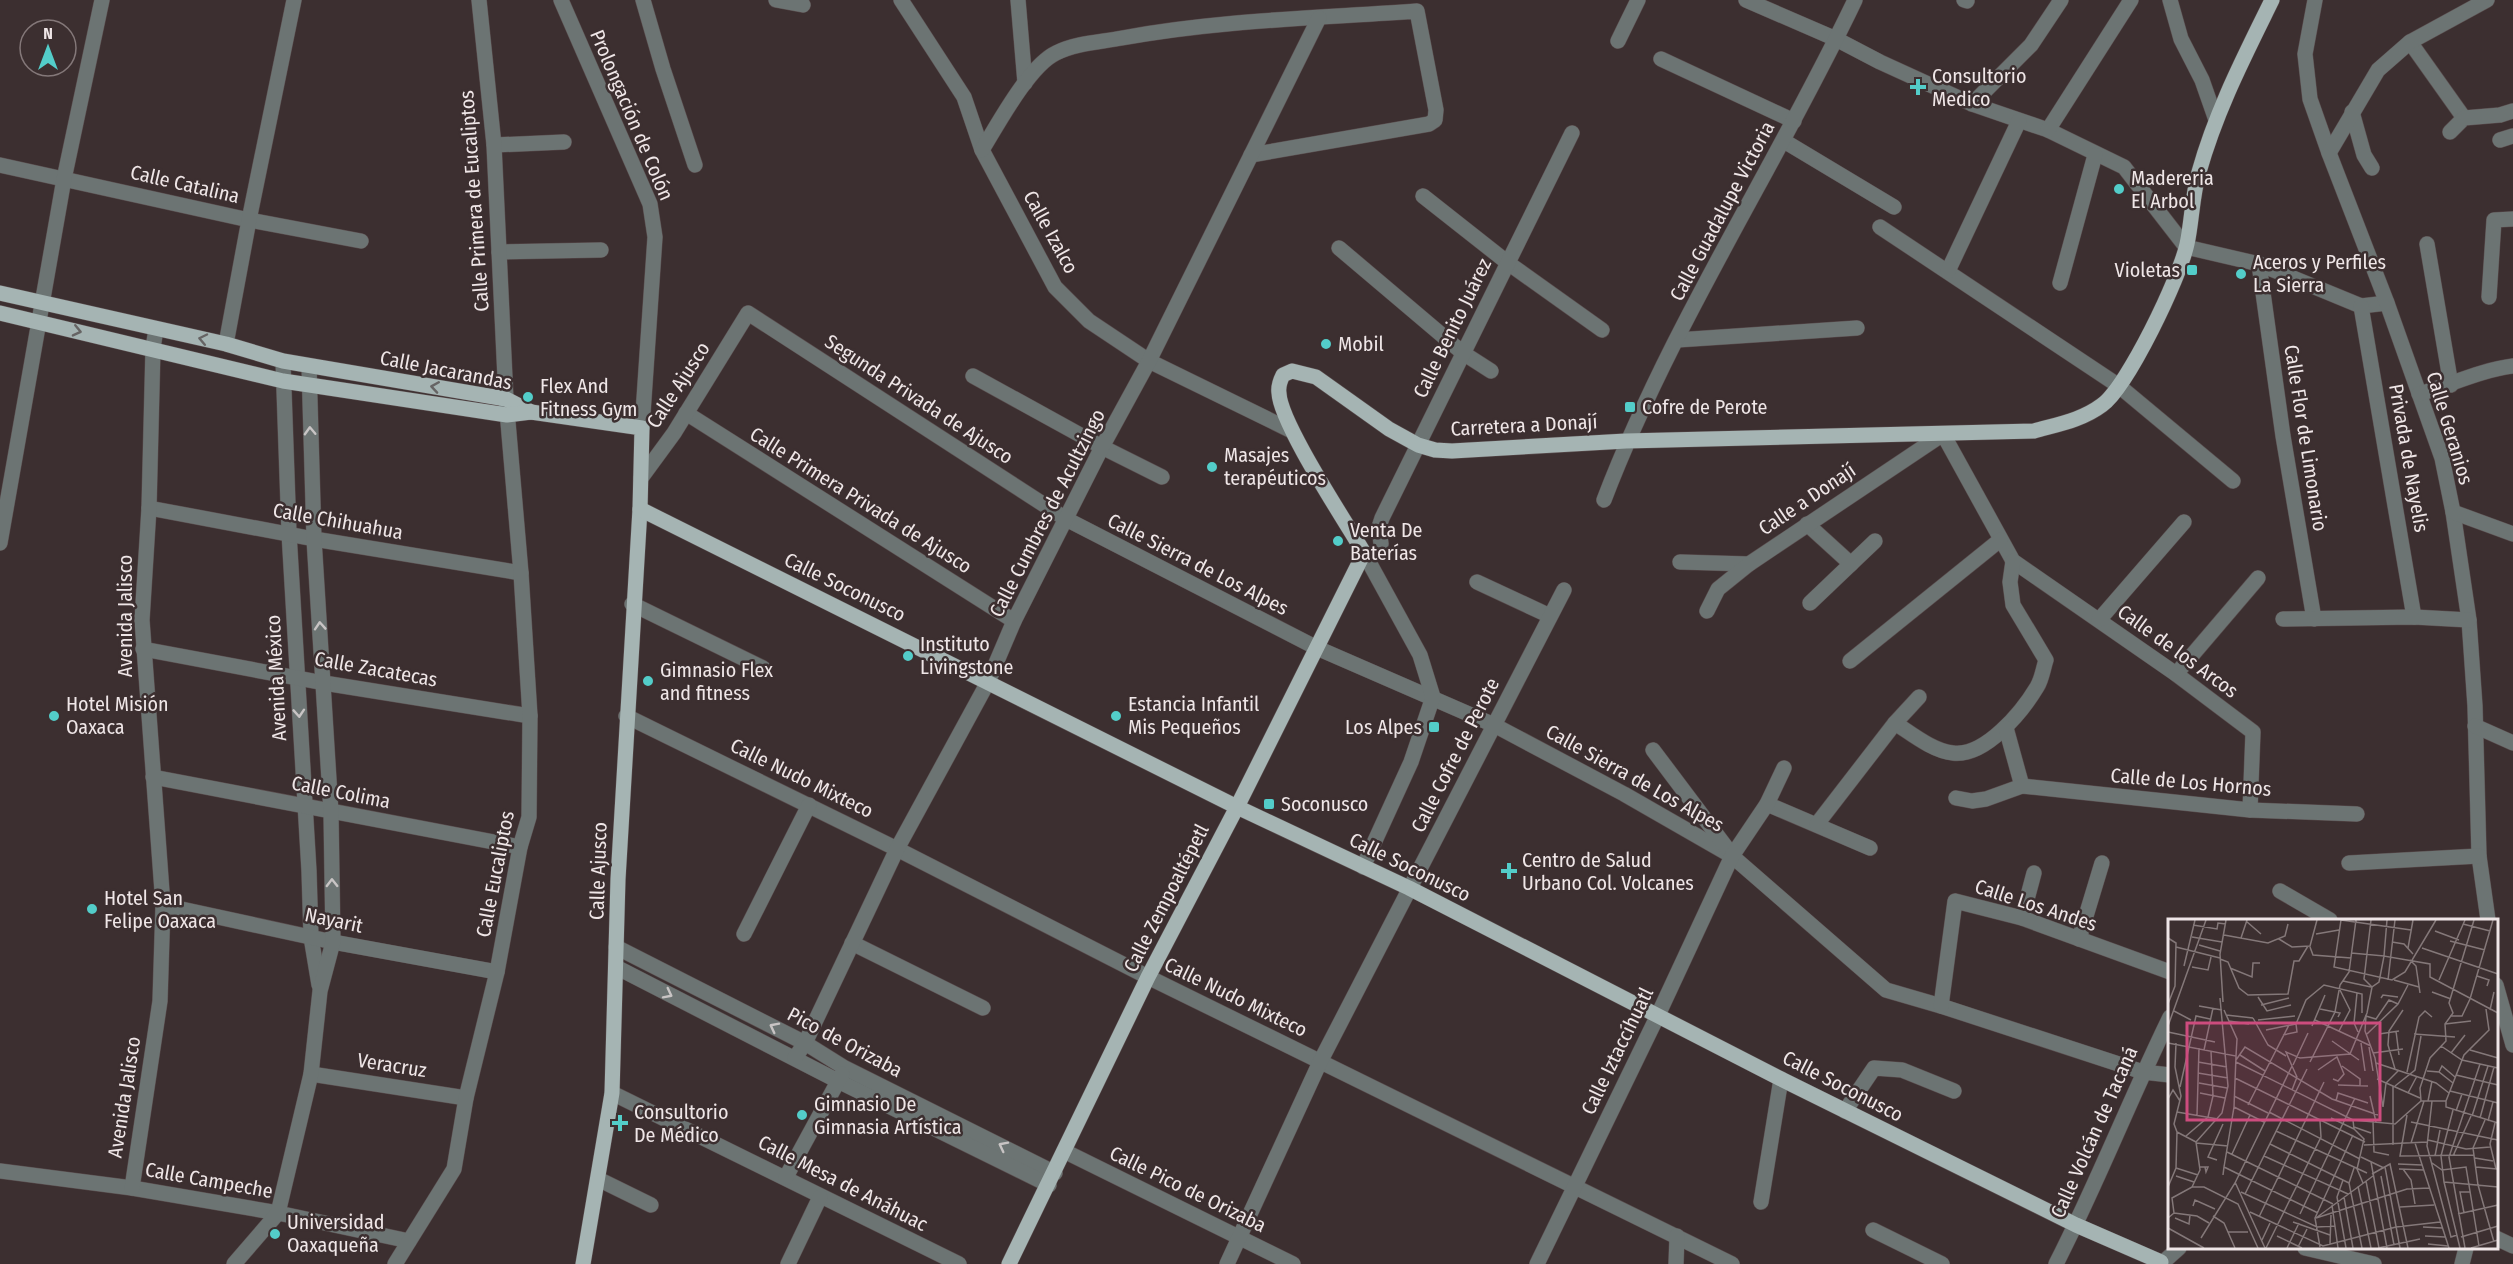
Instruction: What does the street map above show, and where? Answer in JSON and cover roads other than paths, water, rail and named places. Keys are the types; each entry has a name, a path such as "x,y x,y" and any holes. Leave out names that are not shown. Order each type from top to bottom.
{"main road":[{"name":"Carretera a Donají","path":"1364,553 1292,431 1278,395 1283,375 1292,371 1316,377 1389,429 1418,445 1435,450 1470,452 1626,441 2034,430 2082,418 2103,404 2120,386 2166,300 2186,247 2198,174 2220,106 2272,0"},
{"name":"Calle Jacarandas","path":"0,293 226,344 283,361 506,399 531,412"},
{"name":"Calle Jacarandas","path":"0,313 309,386 507,415 531,412"},
{"path":"531,412 642,428"},
{"name":"Calle Ajusco","path":"583,1264 612,1093 626,716 640,509 642,428"},
{"name":"Calle Soconusco","path":"640,509 1237,807 1409,888 1845,1111 2076,1225 2161,1263"},
{"name":"Calle Zempoaltépetl","path":"1009,1264 1148,977 1237,807 1364,553"}],"street":[{"path":"0,543 64,179 102,0"},
{"path":"226,344 294,0"},
{"name":"Calle Primera de Eucaliptos","path":"479,0 494,145 506,399"},
{"name":"Prolongación de Colón","path":"561,0 650,204 655,237 642,428"},
{"path":"643,0 695,165"},
{"path":"776,0 803,5"},
{"name":"Calle Izalco","path":"901,0 964,97 982,150 1055,287 1089,321 1149,361 1292,431"},
{"path":"1018,0 1025,83"},
{"path":"1618,41 1638,0"},
{"path":"1746,0 1836,39 1972,104 2048,130 2095,155 2124,167 2186,247 2259,264 2361,306 2387,303"},
{"name":"Calle Guadalupe Victoria","path":"1626,441 1749,200 1784,141 1855,0"},
{"path":"1972,104 2031,45 2061,0"},
{"path":"2048,130 2131,0"},
{"path":"2170,0 2181,39 2202,80 2216,120"},
{"name":"Calle Geranios","path":"2315,0 2304,54 2310,99 2387,303 2442,458 2453,512 2469,620 2479,856 2488,919"},
{"path":"2329,153 2378,70 2410,42 2487,0"},
{"path":"982,150 1025,83 1055,53 1075,47 1203,26 1319,18 1420,5 1436,110 1435,120 1429,124 1251,155"},
{"name":"Calle Cumbres de Acultzingo","path":"795,1058 805,1043 897,849 988,681 1014,621 1102,447 1149,361 1319,18"},
{"path":"2410,42 2464,118"},
{"path":"1661,59 1794,121"},
{"path":"2450,132 2464,118 2500,115 2513,111"},
{"path":"2352,112 2364,155 2372,168"},
{"path":"1948,271 2019,121"},
{"name":"Calle Benito Juárez","path":"1381,544 1380,523 1572,133"},
{"path":"1784,141 1894,207"},
{"path":"494,145 564,142"},
{"path":"2060,282 2095,155"},
{"name":"Calle Catalina","path":"0,165 249,220 362,242"},
{"path":"1423,196 1508,263 1602,330"},
{"path":"2489,291 2494,220 2513,219"},
{"path":"1880,227 2120,386 2233,481"},
{"path":"2427,244 2451,385"},
{"path":"1339,248 1463,353 1491,371"},
{"path":"499,252 601,250"},
{"name":"Calle Flor de Limonario","path":"2259,264 2283,436 2314,619"},
{"name":"Privada de Nayelis","path":"2361,306 2414,617"},
{"name":"Calle Ajusco","path":"641,478 686,413 748,313"},
{"name":"Segunda Privada de Ajusco","path":"748,313 1066,519"},
{"path":"1677,340 1857,328"},
{"name":"Avenida Jalisco","path":"132,1188 160,1001 163,905 142,620 149,508 153,348 156,329"},
{"name":"Avenida México","path":"283,361 289,534 296,676 306,806 311,936 320,991"},
{"name":"Avenida México","path":"234,1264 278,1213 311,1074 320,991 333,942 331,812 314,539 309,366"},
{"path":"2419,394 2451,385 2493,368 2513,366"},
{"path":"973,376 1102,447 1162,477"},
{"name":"Calle Eucaliptos","path":"395,1264 454,1169 466,1098 497,972 520,847 529,817 530,716 521,573 506,399"},
{"name":"Calle Primera Privada de Ajusco","path":"686,413 1014,621"},
{"name":"Calle a Donají","path":"1707,611 1718,589 1749,564 1943,434"},
{"name":"Calle de los Arcos","path":"1943,434 2013,561 2176,674 2253,732 2250,810"},
{"path":"1604,500 1626,441"},
{"name":"Calle Chihuahua","path":"149,508 314,539 521,573"},
{"path":"2453,512 2513,534"},
{"name":"Calle Sierra de Los Alpes","path":"1066,519 1317,648 1494,725 1624,794 1732,856 1886,990 2143,1072 2168,1075"},
{"path":"2099,620 2184,522"},
{"path":"1807,524 1851,564"},
{"path":"1850,661 2000,540"},
{"path":"1810,603 1875,541"},
{"name":"Carretera a Donají","path":"1364,553 1416,646 1434,697"},
{"path":"1894,723 1934,747 1951,753 1967,753 2006,729 2038,685 2046,660 2034,636 2013,605 2010,582 2013,561"},
{"path":"1680,562 1749,564"},
{"path":"2176,674 2258,578"},
{"path":"1477,582 1550,616"},
{"name":"Calle Cofre de Perote","path":"1227,1264 1320,1062 1564,590"},
{"path":"632,604 764,668"},
{"path":"2283,619 2414,617 2469,620"},
{"name":"Calle Zacatecas","path":"143,650 296,676 324,683 530,716"},
{"path":"1363,867 1411,762 1434,697"},
{"path":"1817,824 1894,723 1919,697"},
{"name":"Calle Nudo Mixteco","path":"626,716 809,805 1148,977 1732,1264"},
{"path":"2475,726 2513,743"},
{"path":"1956,798 1972,801 1986,799 2022,786 2006,729"},
{"path":"1653,750 1732,856"},
{"name":"Calle Iztaccíhuatl","path":"1537,1264 1732,856 1767,804 1784,768"},
{"name":"Calle Colima","path":"153,777 520,847"},
{"name":"Calle de Los Hornos","path":"2022,786 2250,810 2357,814"},
{"path":"1767,804 1870,848"},
{"path":"744,934 809,805"},
{"path":"2349,863 2479,856"},
{"path":"2079,939 2102,863"},
{"path":"2022,918 2034,873"},
{"path":"2280,891 2327,919"},
{"name":"Calle Los Andes","path":"1941,1006 1955,901 2022,918 2168,972"},
{"name":"Nayarit","path":"163,905 333,942 497,972"},
{"path":"852,943 983,1008"},
{"name":"Pico de Orizaba","path":"616,947 805,1043 842,1074"},
{"name":"Pico de Orizaba","path":"616,967 795,1058 842,1074 1052,1179"},
{"path":"2498,992 2513,1045"},
{"name":"Calle Volcán de Tacaná","path":"2056,1264 2076,1225 2168,1019"},
{"path":"1845,1111 1874,1068 1902,1070 1954,1091"},
{"name":"Veracruz","path":"311,1074 466,1098"},
{"path":"786,1177 842,1074"},
{"path":"1761,1202 1781,1079"},
{"name":"Calle Mesa de Anáhuac","path":"612,1093 959,1264"},
{"name":"Calle Pico de Orizaba","path":"1064,1151 1293,1264"},
{"name":"Calle Campeche","path":"0,1171 132,1188 278,1213 409,1241"},
{"path":"598,1179 651,1205"},
{"path":"788,1264 820,1197"},
{"path":"1873,1230 1942,1264"},
{"path":"1676,1264 1677,1236"},
{"path":"2498,1239 2513,1246"},
{"path":"2161,1263 2178,1249"},
{"path":"2309,1249 2374,1264"},
{"path":"2462,1264 2466,1249"}],"place":[{"name":"Consultorio Medico","path":"1918,87"},
{"name":"Madereria El Arbol","path":"2119,189"},
{"name":"Violetas","path":"2192,270"},
{"name":"Aceros y Perfiles La Sierra","path":"2241,274"},
{"name":"Mobil","path":"1326,344"},
{"name":"Flex And Fitness Gym","path":"528,397"},
{"name":"Cofre de Perote","path":"1630,407"},
{"name":"Masajes terapéuticos","path":"1212,467"},
{"name":"Venta De Baterías","path":"1338,541"},
{"name":"Instituto Livingstone","path":"908,656"},
{"name":"Gimnasio Flex and fitness","path":"648,681"},
{"name":"Hotel Misión Oaxaca","path":"54,716"},
{"name":"Estancia Infantil Mis Pequeños","path":"1116,716"},
{"name":"Los Alpes","path":"1434,727"},
{"name":"Soconusco","path":"1269,804"},
{"name":"Centro de Salud Urbano Col. Volcanes","path":"1509,871"},
{"name":"Hotel San Felipe Oaxaca","path":"92,909"},
{"name":"Gimnasio De Gimnasia Artística","path":"802,1115"},
{"name":"Consultorio De Médico","path":"620,1123"},
{"name":"Universidad Oaxaqueña","path":"275,1234"}]}
